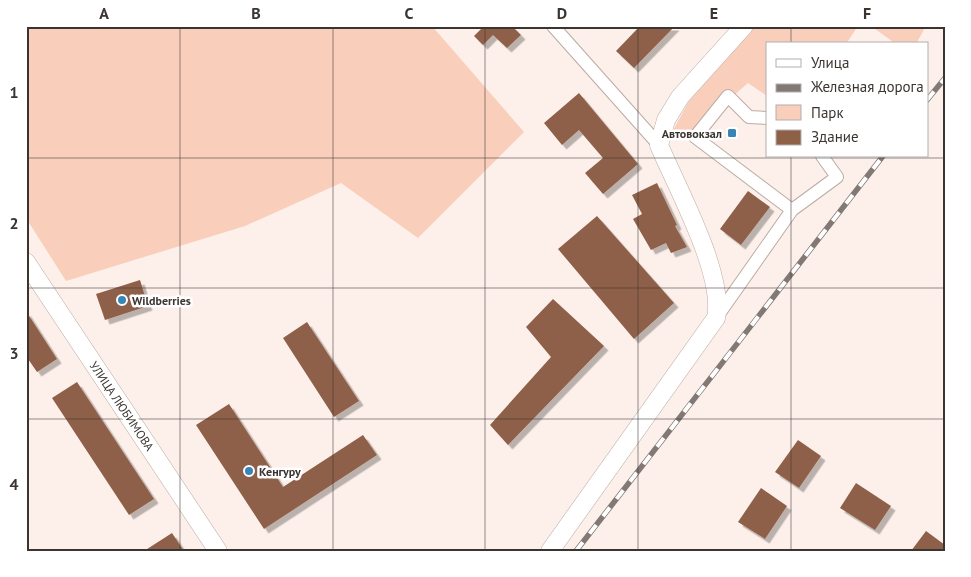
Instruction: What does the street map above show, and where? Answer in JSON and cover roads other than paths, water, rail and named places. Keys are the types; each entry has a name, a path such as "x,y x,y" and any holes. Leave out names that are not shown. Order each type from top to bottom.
{"street":[{"path":"553,26 659,145 713,269 718,306 716,318"},
{"path":"659,145 666,120 680,97 744,26"},
{"path":"766,118 749,117 728,96 695,137 792,210"},
{"path":"550,551 792,210 837,177 823,158"},
{"name":"УЛИЦА ЛЮБИМОВА","path":"26,262 218,551"}],"railway":[{"path":"928,99 945,78"},
{"path":"576,551 881,158"}],"place":[{"name":"Автовокзал","path":"732,133"},
{"name":"Wildberries","path":"122,300"},
{"name":"Кенгуру","path":"249,471"}]}
